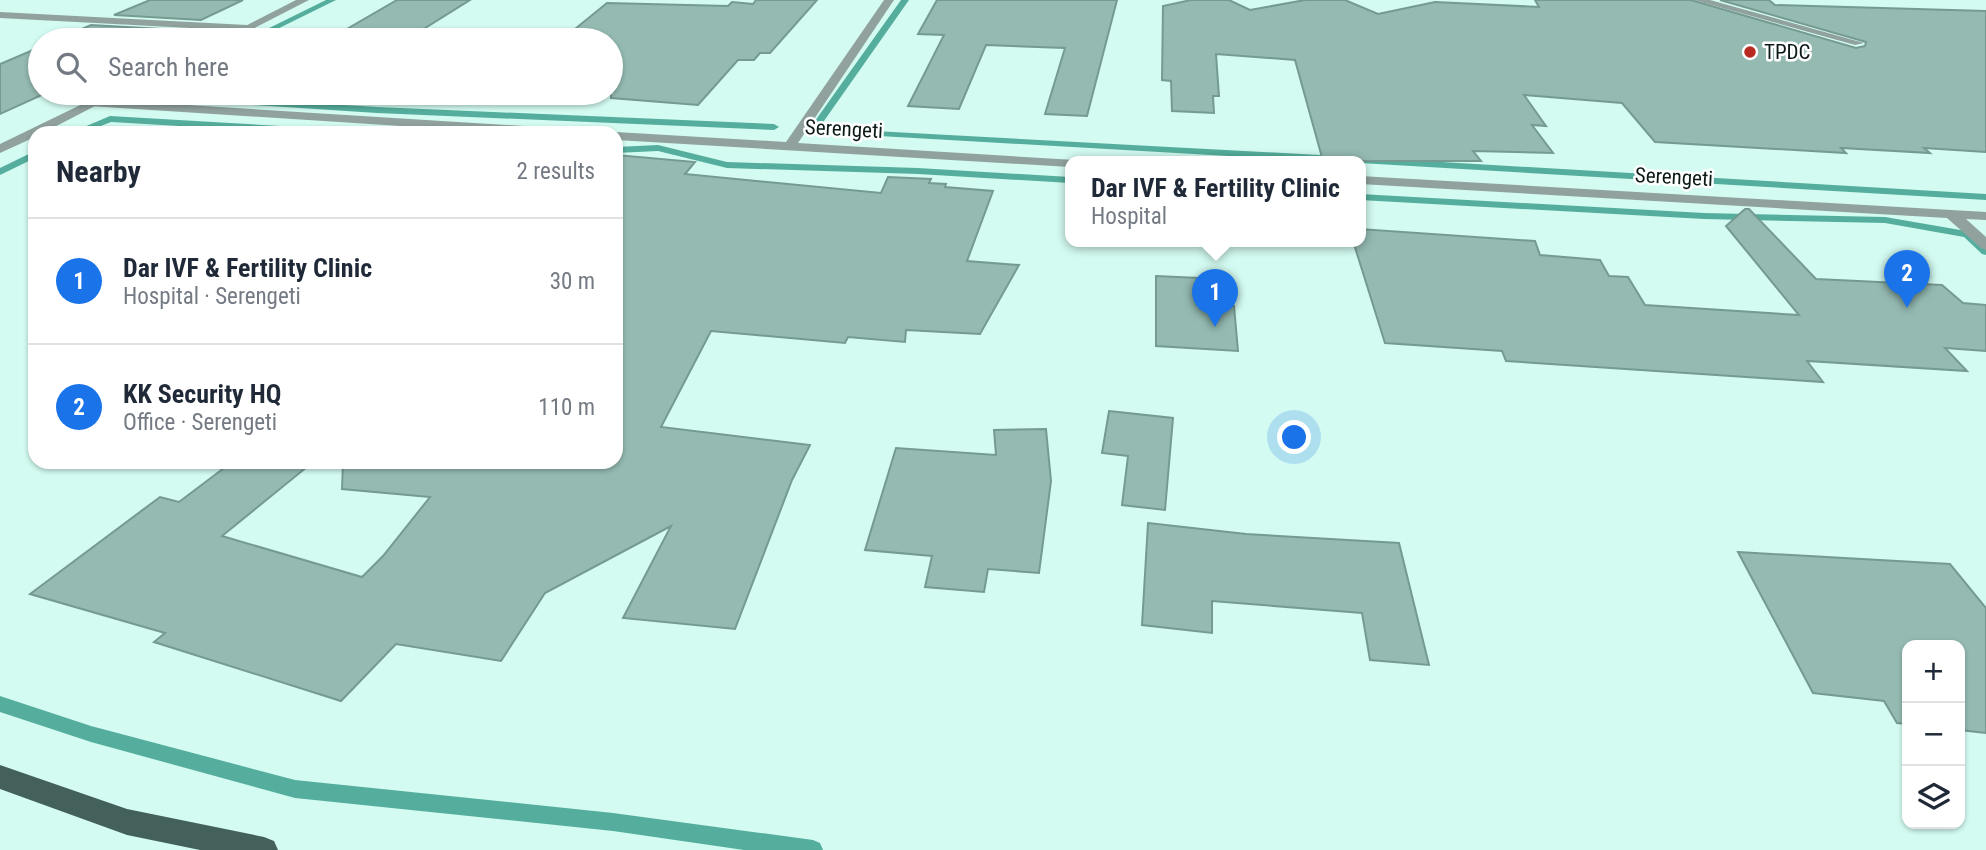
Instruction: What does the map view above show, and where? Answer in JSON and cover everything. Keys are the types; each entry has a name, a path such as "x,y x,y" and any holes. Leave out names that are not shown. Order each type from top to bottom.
{"main road":[{"path":"0,777 127,822 264,850"}],"street":[{"path":"0,15 247,28 304,0"},
{"path":"789,147 889,0"},
{"path":"1699,0 1859,43"},
{"path":"46,126 89,105"},
{"path":"125,105 459,126"},
{"path":"0,149 28,135"},
{"name":"Serengeti","path":"623,136 1065,163"},
{"name":"Serengeti","path":"1366,180 1986,216"},
{"path":"1951,214 1986,245"}],"building":[{"path":"150,0 243,0 201,20 114,15"},
{"path":"397,0 470,0 425,28 349,28"},
{"path":"756,0 817,0 770,53 760,53 754,60 738,60 698,105 623,99 623,28 576,28 607,3 728,6 732,2 753,4"},
{"path":"937,0 1117,0 1087,116 1045,114 1065,48 986,45 959,109 908,106 944,35 918,34"},
{"path":"1191,0 1229,0 1250,10 1305,0 1345,0 1378,14 1435,2 1539,7 1535,0 1691,0 1856,48 1865,46 1866,42 1720,0 1769,0 1775,5 1986,11 1986,152 1924,148 1930,153 1841,148 1846,153 1655,142 1622,103 1524,95 1546,126 1532,125 1553,153 1473,151 1481,161 1366,161 1366,156 1322,156 1295,60 1216,54 1219,96 1213,96 1214,113 1172,111 1171,81 1162,80 1163,6"},
{"path":"91,25 144,28 84,28"},
{"path":"28,52 28,101 0,114 0,64"},
{"path":"623,156 695,162 685,174 881,193 888,177 931,179 929,183 946,184 945,187 993,191 967,261 1019,265 980,334 906,330 905,342 848,337 845,343 711,331 661,427 810,445 792,480 735,629 623,618 671,526 545,593 501,661 396,644 341,701 154,642 165,633 30,594 160,497 179,502 223,469 304,469 222,536 362,577 383,556 430,497 342,489 343,469 623,469"},
{"path":"1745,209 1749,209 1816,279 1942,285 1963,303 1986,305 1986,351 1945,348 1967,371 1807,361 1823,382 1506,361 1502,351 1385,343 1355,247 1366,247 1366,229 1535,241 1540,255 1600,260 1609,276 1628,277 1645,305 1799,315 1726,226"},
{"path":"1156,276 1199,278 1199,287 1217,288 1218,305 1234,306 1238,351 1156,346"},
{"path":"1109,411 1173,418 1165,510 1122,505 1128,456 1102,453"},
{"path":"1046,429 1051,481 1039,573 988,569 984,592 925,587 932,556 865,550 896,448 996,455 994,430"},
{"path":"1148,523 1246,534 1399,543 1429,665 1370,660 1362,613 1212,601 1212,633 1142,625"},
{"path":"1738,552 1950,564 1986,608 1986,733 1965,731 1965,640 1902,640 1902,724 1897,723 1884,701 1813,693"}],"waterway":[{"path":"274,28 332,0"},
{"path":"905,0 813,130 1284,156"},
{"path":"300,105 774,127"},
{"path":"92,126 110,119 229,126"},
{"path":"623,150 658,148 727,165 918,171 1065,180"},
{"path":"0,172 28,158"},
{"path":"1366,160 1986,197"},
{"path":"1366,197 1704,216 1885,220 1968,234 1986,252"},
{"path":"0,704 91,734 295,789 613,822 813,850"}],"place":[{"name":"TPDC","path":"1750,52"},
{"name":"KK Security HQ","path":"1907,308"},
{"name":"Dar IVF & Fertility Clinic","path":"1215,327"}]}
